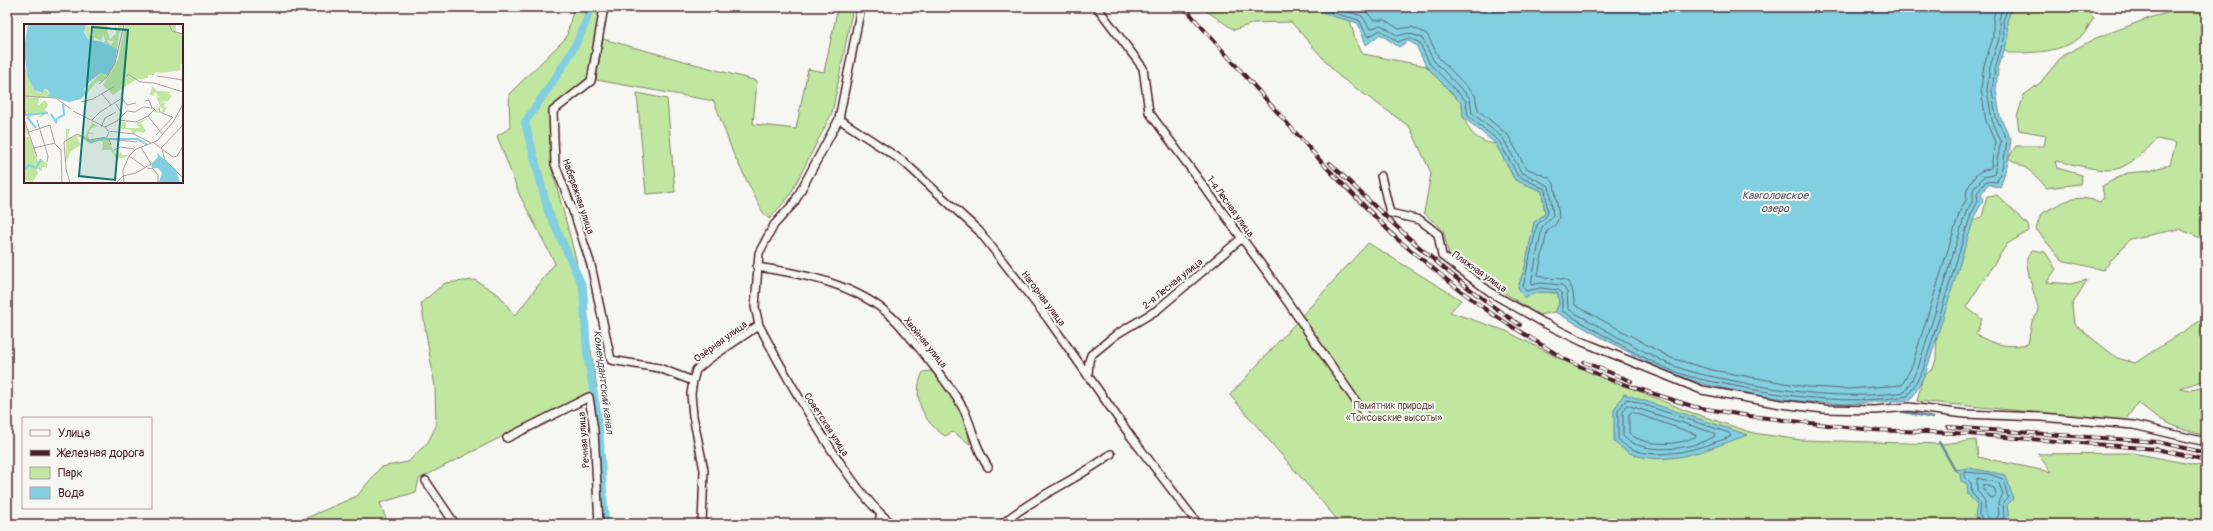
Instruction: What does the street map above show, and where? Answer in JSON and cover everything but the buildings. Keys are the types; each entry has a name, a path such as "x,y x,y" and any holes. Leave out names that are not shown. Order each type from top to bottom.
{"street":[{"name":"Набережная улица","path":"604,7 591,82 553,111 555,164 576,219 591,265 611,360 659,368 693,381"},
{"name":"Озёрная улица","path":"702,524 704,470 693,416 691,394 696,370 709,358 759,326 755,307 759,253 774,225 794,203 839,119 861,7"},
{"name":"1-я Лесная улица","path":"1097,7 1144,68 1149,112 1242,238 1364,413"},
{"name":"Нагорная улица","path":"839,119 904,162 979,231 1048,319 1132,438 1198,524"},
{"name":"Пляжная улица","path":"1381,176 1390,213 1420,220 1438,234 1442,256 1493,294 1544,323 1590,345 1702,390 1781,404 1824,409 1874,410 1909,407 1965,414 2042,416 2134,425 2206,442"},
{"name":"2-я Лесная улица","path":"1088,376 1091,355 1117,334 1156,310 1242,238"},
{"name":"Хвойная улица","path":"757,267 792,272 850,289 892,317 906,331 933,365 963,409 976,447 988,467"},
{"name":"Советская улица","path":"759,326 813,422 847,473 881,514 892,524"},
{"name":"Речная улица","path":"507,438 588,397 594,431 599,524"},
{"path":"1002,524 1016,512 1093,467 1111,454"},
{"path":"426,481 455,524"},
{"path":"878,524 881,514"}],"green space":[{"path":"574,7 601,7 589,79 550,110 551,165 576,259 597,388 419,479 416,492 380,503 388,524 298,524 297,522 357,496 381,467 408,462 428,442 436,426 435,387 421,303 445,283 475,280 499,295 515,316 555,263 520,196 497,136 510,128 509,94 566,38"},
{"path":"838,7 853,7 832,113 789,197 769,219 762,211 733,153 714,101 596,80 603,39 757,81 753,124 796,129 808,69 824,72"},
{"path":"1201,7 1316,7 1328,15 1350,20 1355,39 1363,54 1426,66 1462,104 1467,125 1475,136 1488,143 1496,144 1515,180 1542,191 1545,214 1518,287 1524,297 1540,292 1558,293 1559,304 1555,312 1538,315 1449,256 1443,230 1424,213 1431,173 1410,127 1339,76 1291,22 1254,23 1234,30"},
{"path":"2011,7 2084,7 2094,18 2082,36 2065,46 2046,51 2008,53 2002,45"},
{"path":"2194,7 2206,7 2206,244 2203,239 2179,229 2130,239 2103,270 2061,260 2036,229 2041,214 2069,200 2083,198 2100,202 2104,197 2102,186 2127,173 2150,171 2170,164 2176,143 2157,139 2133,161 2117,169 2095,169 2055,161 2057,168 2082,175 2080,184 2046,188 2034,174 2008,158 2016,146 2044,146 2046,135 2019,130 2017,117 2024,95 2040,83 2062,56 2096,38 2155,16"},
{"path":"637,93 667,99 675,192 646,194"},
{"path":"1997,195 2028,225 2029,231 2007,244 1966,307 1982,319 1976,334 1988,341 2001,345 2014,346 2028,344 2032,322 2039,311 2027,262 2027,258 2032,250 2045,252 2056,269 2047,282 2070,284 2087,280 2072,305 2074,324 2117,358 2135,363 2206,317 2206,380 2180,388 2191,390 2206,387 2206,436 2162,420 2138,402 2125,421 1917,401 1923,376 1933,369 1936,359 1937,334 1959,225 1982,217 1987,196"},
{"name":"Памятник природы «Токсовские высоты»","path":"1368,243 1461,300 1450,312 1506,331 1559,358 1687,411 1753,433 1801,440 1942,444 1976,440 1978,457 2051,472 2038,454 2133,453 2206,467 2206,524 1341,524 1230,395"},
{"path":"931,371 952,394 962,414 970,444 953,432 945,436 931,424 925,416 921,408 918,391 923,372"}],"water":[{"name":"Кавголовское озеро","path":"1318,7 2012,7 2007,21 2008,39 1998,69 1996,90 2000,117 2011,139 2008,162 2000,188 1988,184 1981,194 1983,201 1975,215 1926,372 1911,400 1848,404 1806,402 1757,395 1708,385 1665,372 1555,312 1559,304 1558,293 1540,292 1524,297 1518,287 1525,267 1534,222 1545,214 1542,191 1515,180 1496,144 1463,117 1462,104 1426,66 1416,45 1408,41 1399,47 1380,34 1366,45 1358,23 1328,15 1318,9"},
{"path":"1624,394 1748,435 1705,450 1676,457 1661,459 1646,458 1632,454 1614,442 1614,410"},
{"path":"1969,468 2006,475 2013,499 2007,505 2009,521 1991,524 1983,522 1975,517 1977,504 1968,495 1967,484 1961,481 1960,473 1955,470"}],"waterway":[{"name":"Комендантский канал","path":"590,7 580,36 572,51 525,122 548,211 583,287 587,353 599,425 605,524"},
{"path":"1900,411 1933,418"},
{"path":"1939,442 1955,470"}],"railway":[{"path":"1184,7 1326,167 1397,239 1457,288 1492,314 1566,360 1611,380 1695,407 1749,416 1872,430 1955,433 2156,449 2206,460"},
{"path":"1330,163 1421,249 1469,289 1520,325"},
{"path":"1584,362 1631,381"},
{"path":"1948,427 2158,442 2206,453"}]}
